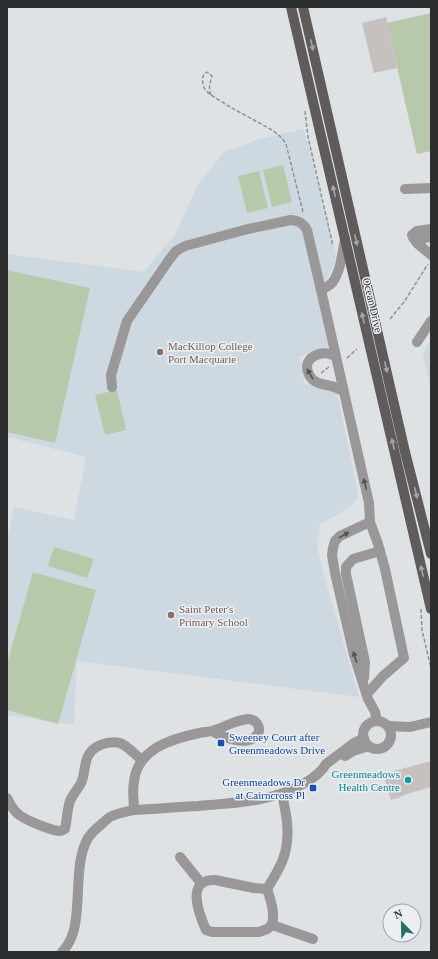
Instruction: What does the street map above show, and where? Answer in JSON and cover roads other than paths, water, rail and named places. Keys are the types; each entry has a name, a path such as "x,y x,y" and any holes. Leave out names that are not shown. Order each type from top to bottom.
{"main road":[{"name":"Ocean Drive","path":"291,7 431,609"},
{"name":"Ocean Drive","path":"303,7 405,452 431,554"}],"street":[{"path":"405,189 431,188"},
{"path":"112,387 111,376 127,321 176,251 185,246 248,229 291,220 297,221 304,225 307,230 369,503 370,522 385,569 404,658 384,676 368,696"},
{"path":"431,229 418,231 412,235 413,238 431,255"},
{"path":"421,246 420,243 423,238 431,237"},
{"path":"321,290 332,283 338,271 345,239"},
{"path":"417,342 431,321"},
{"path":"336,356 329,354 314,356 309,359 307,369 312,380 344,391"},
{"path":"370,522 340,536 332,548 332,555 354,655 368,696 373,722"},
{"path":"364,684 365,662 346,574 346,567 353,559 380,551"},
{"path":"410,727 390,739 386,745 380,748 372,748 366,742 364,730 373,722 384,723 388,726 410,727 431,722"},
{"path":"388,726 391,734 390,739"},
{"path":"134,810 133,783 135,773 142,760 155,748 169,741 212,731"},
{"path":"7,798 16,813 25,819 51,829 61,831 65,829 70,802 74,792 81,783 87,757 93,749 100,745 112,742 120,743 142,760"},
{"path":"62,952 71,940 75,929 81,859 84,848 89,837 110,817 134,810 266,799 282,794 310,780 323,768 330,768 347,754 366,742"},
{"path":"267,889 254,888 215,880 208,880 201,883 196,893 196,899 206,930 212,932 259,932 272,925 274,917 267,889 279,869 288,841 287,820 282,794"},
{"path":"180,857 201,883"},
{"path":"272,925 314,939"}],"place":[{"name":"MacKillop College Port Macquarie","path":"160,352"},
{"name":"Saint Peter's Primary School","path":"171,615"},
{"name":"Sweeney Court after Greenmeadows Drive","path":"221,743"},
{"name":"Greenmeadows Health Centre","path":"408,780"},
{"name":"Greenmeadows Dr at Cairncross Pl","path":"313,788"}]}
